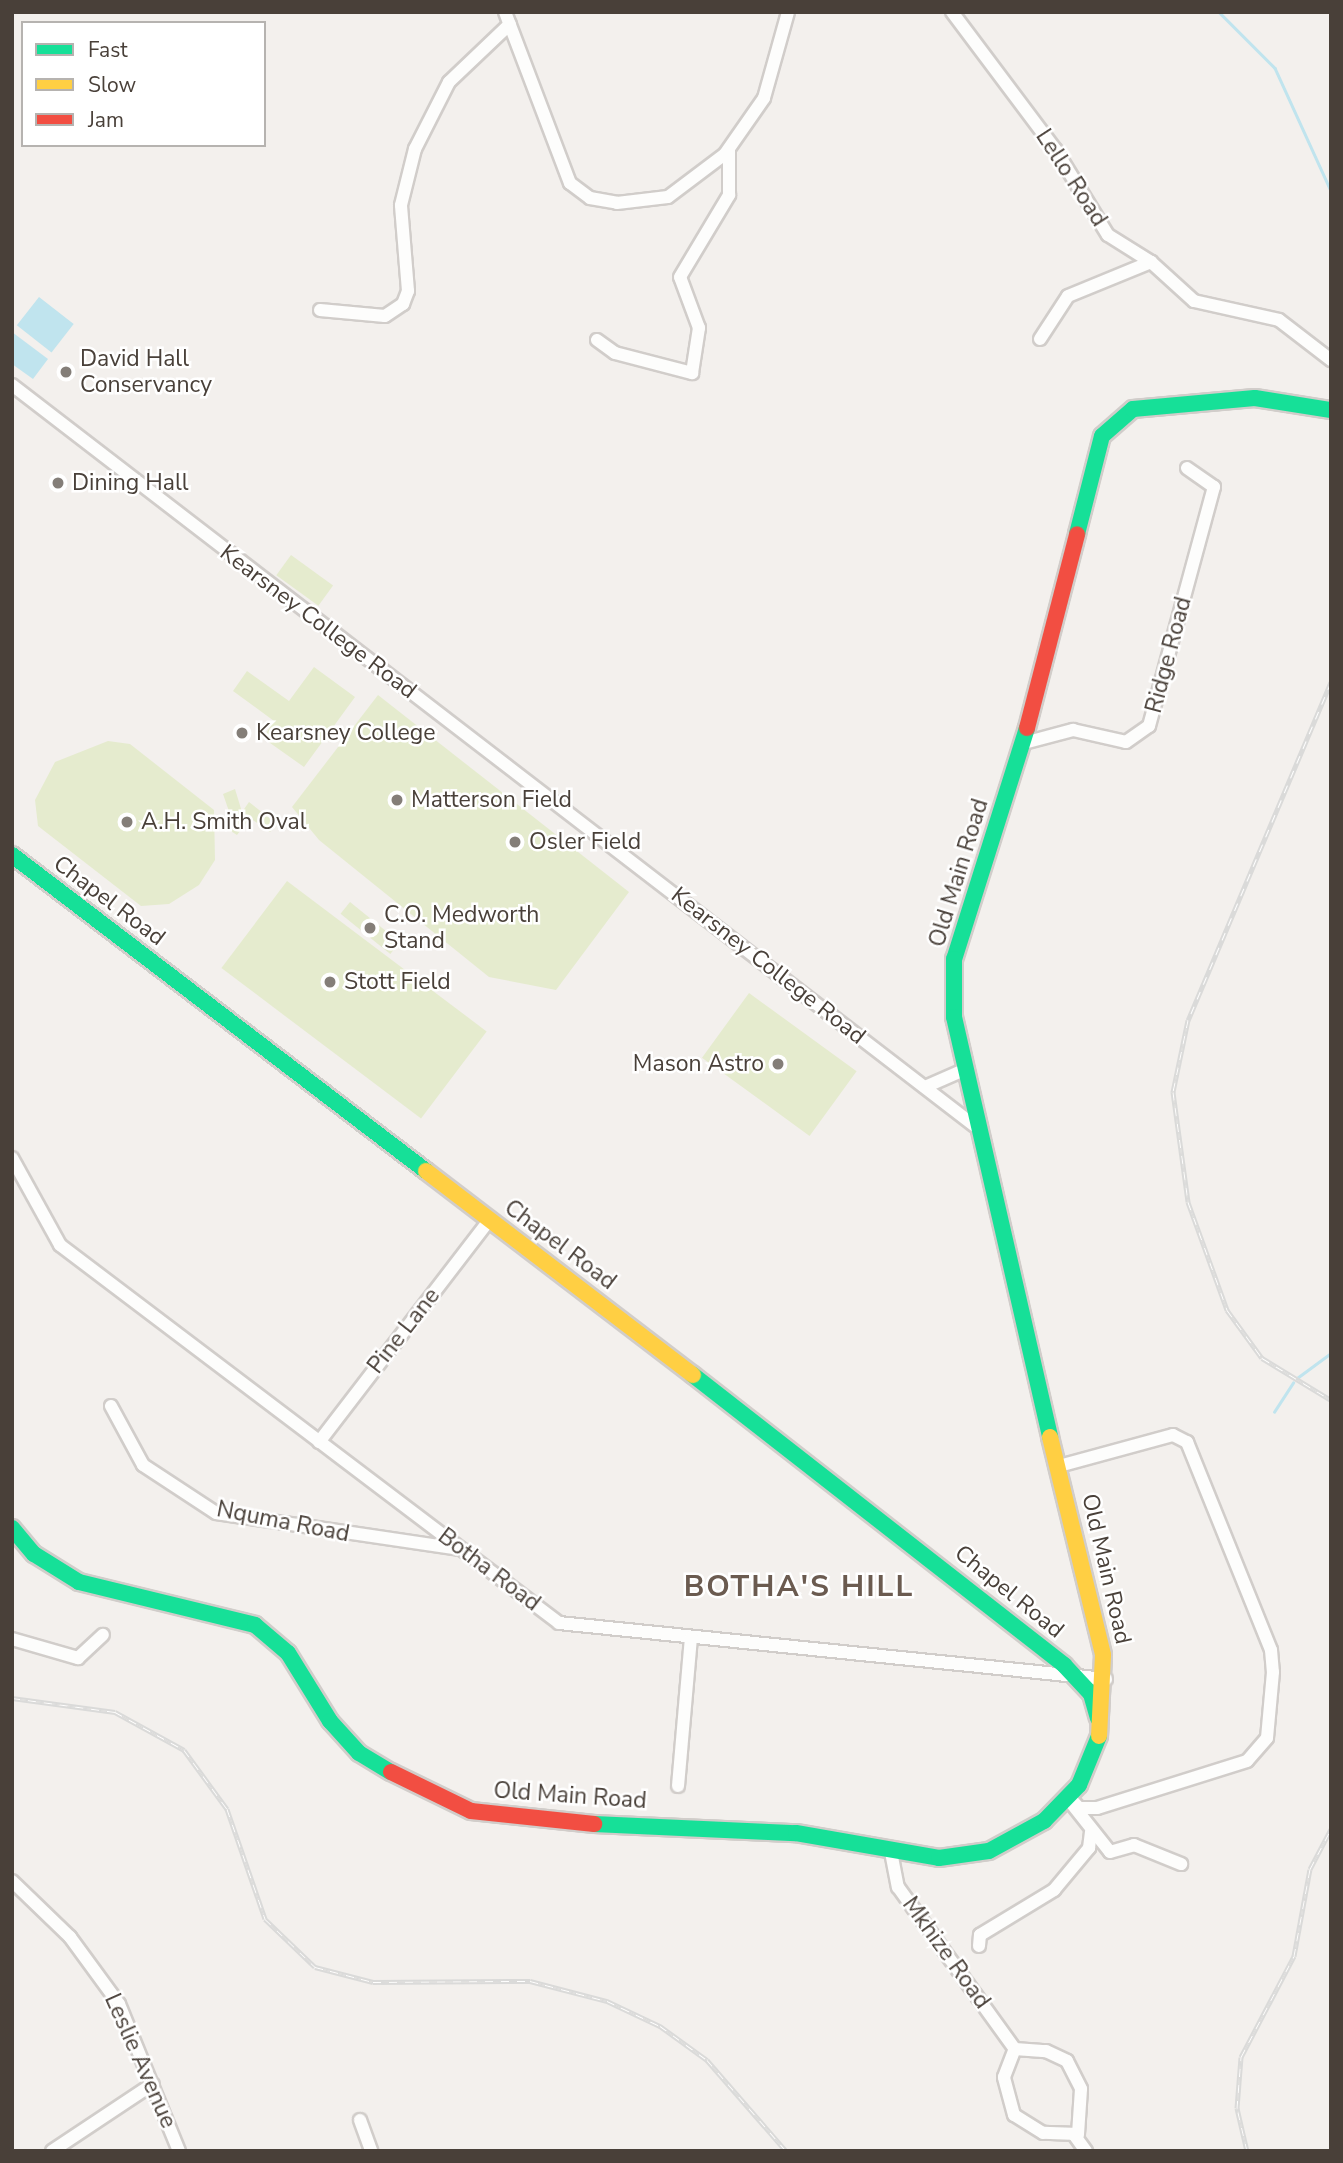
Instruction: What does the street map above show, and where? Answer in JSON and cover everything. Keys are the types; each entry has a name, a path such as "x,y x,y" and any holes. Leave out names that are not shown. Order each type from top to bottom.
{"main road":[{"name":"Old Main Road","path":"12,1528 34,1554 79,1581 255,1625 288,1653 330,1721 359,1753 457,1806 584,1824 796,1833 891,1852 939,1858 989,1851 1027,1834 1068,1798 1099,1742 1106,1679 1059,1466 975,1126 954,1017 954,959 1024,743 1095,454 1115,420 1162,403 1233,397 1331,410"},
{"name":"Chapel Road","path":"12,855 927,1554 1075,1677 1096,1702 1099,1742"}],"street":[{"path":"320,310 385,316 403,304 408,291 401,205 415,149 449,82 508,18 566,175 583,195 605,203 662,199 729,150 764,98 788,12"},
{"name":"Lello Road","path":"952,12 1055,149 1094,221 1151,262 1194,301 1279,320 1331,360"},
{"path":"597,340 622,355 692,373 699,328 680,277 729,195 729,150"},
{"path":"1040,339 1068,296 1151,262"},
{"name":"Kearsney College Road","path":"12,385 975,1126"},
{"name":"Ridge Road","path":"1024,743 1073,730 1126,742 1149,726 1214,488 1187,468"},
{"path":"925,1087 964,1070"},
{"name":"Botha Road","path":"12,1158 60,1245 559,1623 1106,1679"},
{"name":"Pine Lane","path":"318,1442 490,1220"},
{"name":"Nquma Road","path":"111,1406 143,1465 216,1513 460,1549"},
{"path":"1059,1466 1173,1435 1186,1442 1271,1650 1273,1672 1267,1738 1247,1761 1097,1808 1079,1808 1068,1798"},
{"path":"12,1639 78,1658 103,1635"},
{"path":"678,1786 691,1638"},
{"path":"1068,1798 1091,1832 1110,1852 1134,1845 1181,1864"},
{"path":"979,1946 980,1935 1054,1890 1088,1848 1091,1832"},
{"name":"Mkhize Road","path":"891,1852 898,1886 1015,2049"},
{"name":"Leslie Avenue","path":"12,1881 108,1986 153,2084 179,2151"},
{"path":"1075,2136 1084,2109 1067,2061 1046,2051 1015,2049 1004,2077 1014,2115 1030,2129 1075,2136 1086,2151"},
{"path":"52,2151 153,2084"},
{"path":"360,2120 371,2151"}],"green space":[{"path":"291,555 333,586 318,606 276,575"},
{"path":"314,667 355,697 304,767 263,738 274,721 233,691 247,671 289,701"},
{"path":"378,695 629,892 556,990 489,977 319,840 292,807"},
{"name":"A.H. Smith Oval","path":"108,741 130,744 214,810 215,860 199,885 169,904 141,906 38,826 35,800 55,762"},
{"path":"235,789 242,812 249,802 277,824 270,832 250,818 237,835 226,828 232,820 223,794"},
{"name":"Stott Field","path":"287,881 487,1031 421,1119 221,968"},
{"name":"C.O. Medworth Stand","path":"350,902 400,942 390,954 341,914"},
{"name":"Mason Astro","path":"749,993 857,1071 810,1136 702,1058"}],"water":[{"path":"39,297 74,324 52,352 17,325"},
{"path":"12,332 48,359 33,379 12,364"}],"waterway":[{"path":"1219,12 1275,68 1331,191"},
{"path":"1297,1378 1331,1353"},
{"path":"1274,1412 1293,1383"}],"railway":[{"path":"1331,682 1188,1020 1173,1092 1188,1202 1227,1310 1262,1358 1331,1400"},
{"path":"12,1698 115,1712 184,1750 227,1809 265,1919 315,1967 373,1982 530,1981 607,2001 660,2026 707,2060 786,2151"},
{"path":"1247,2151 1237,2108 1241,2057 1294,1956 1310,1869 1331,1829"}],"traffic: fast":[{"path":"1077,534 1102,436 1133,409 1255,398 1331,410"},
{"path":"1027,728 954,959 954,1017 1050,1437"},
{"path":"12,855 426,1171"},
{"path":"693,1375 1064,1665 1091,1694 1098,1718"},
{"path":"12,1528 34,1554 79,1582 255,1625 288,1653 330,1721 359,1753 391,1772"},
{"path":"594,1824 796,1833 939,1858 989,1851 1044,1821 1079,1785 1099,1736"}],"traffic: slow":[{"path":"426,1171 693,1375"},
{"path":"1050,1437 1103,1655 1099,1736"}],"traffic: jam":[{"path":"1027,728 1077,534"},
{"path":"391,1772 471,1811 594,1824"}],"place":[{"name":"David Hall Conservancy","path":"66,372"},
{"name":"Dining Hall","path":"58,483"},
{"name":"Kearsney College","path":"242,733"},
{"name":"Matterson Field","path":"397,800"},
{"name":"A.H. Smith Oval","path":"127,822"},
{"name":"Osler Field","path":"515,842"},
{"name":"C.O. Medworth Stand","path":"370,928"},
{"name":"Stott Field","path":"330,982"},
{"name":"Mason Astro","path":"778,1064"}],"district":[{"name":"BOTHA'S HILL","path":"799,1587"}]}
